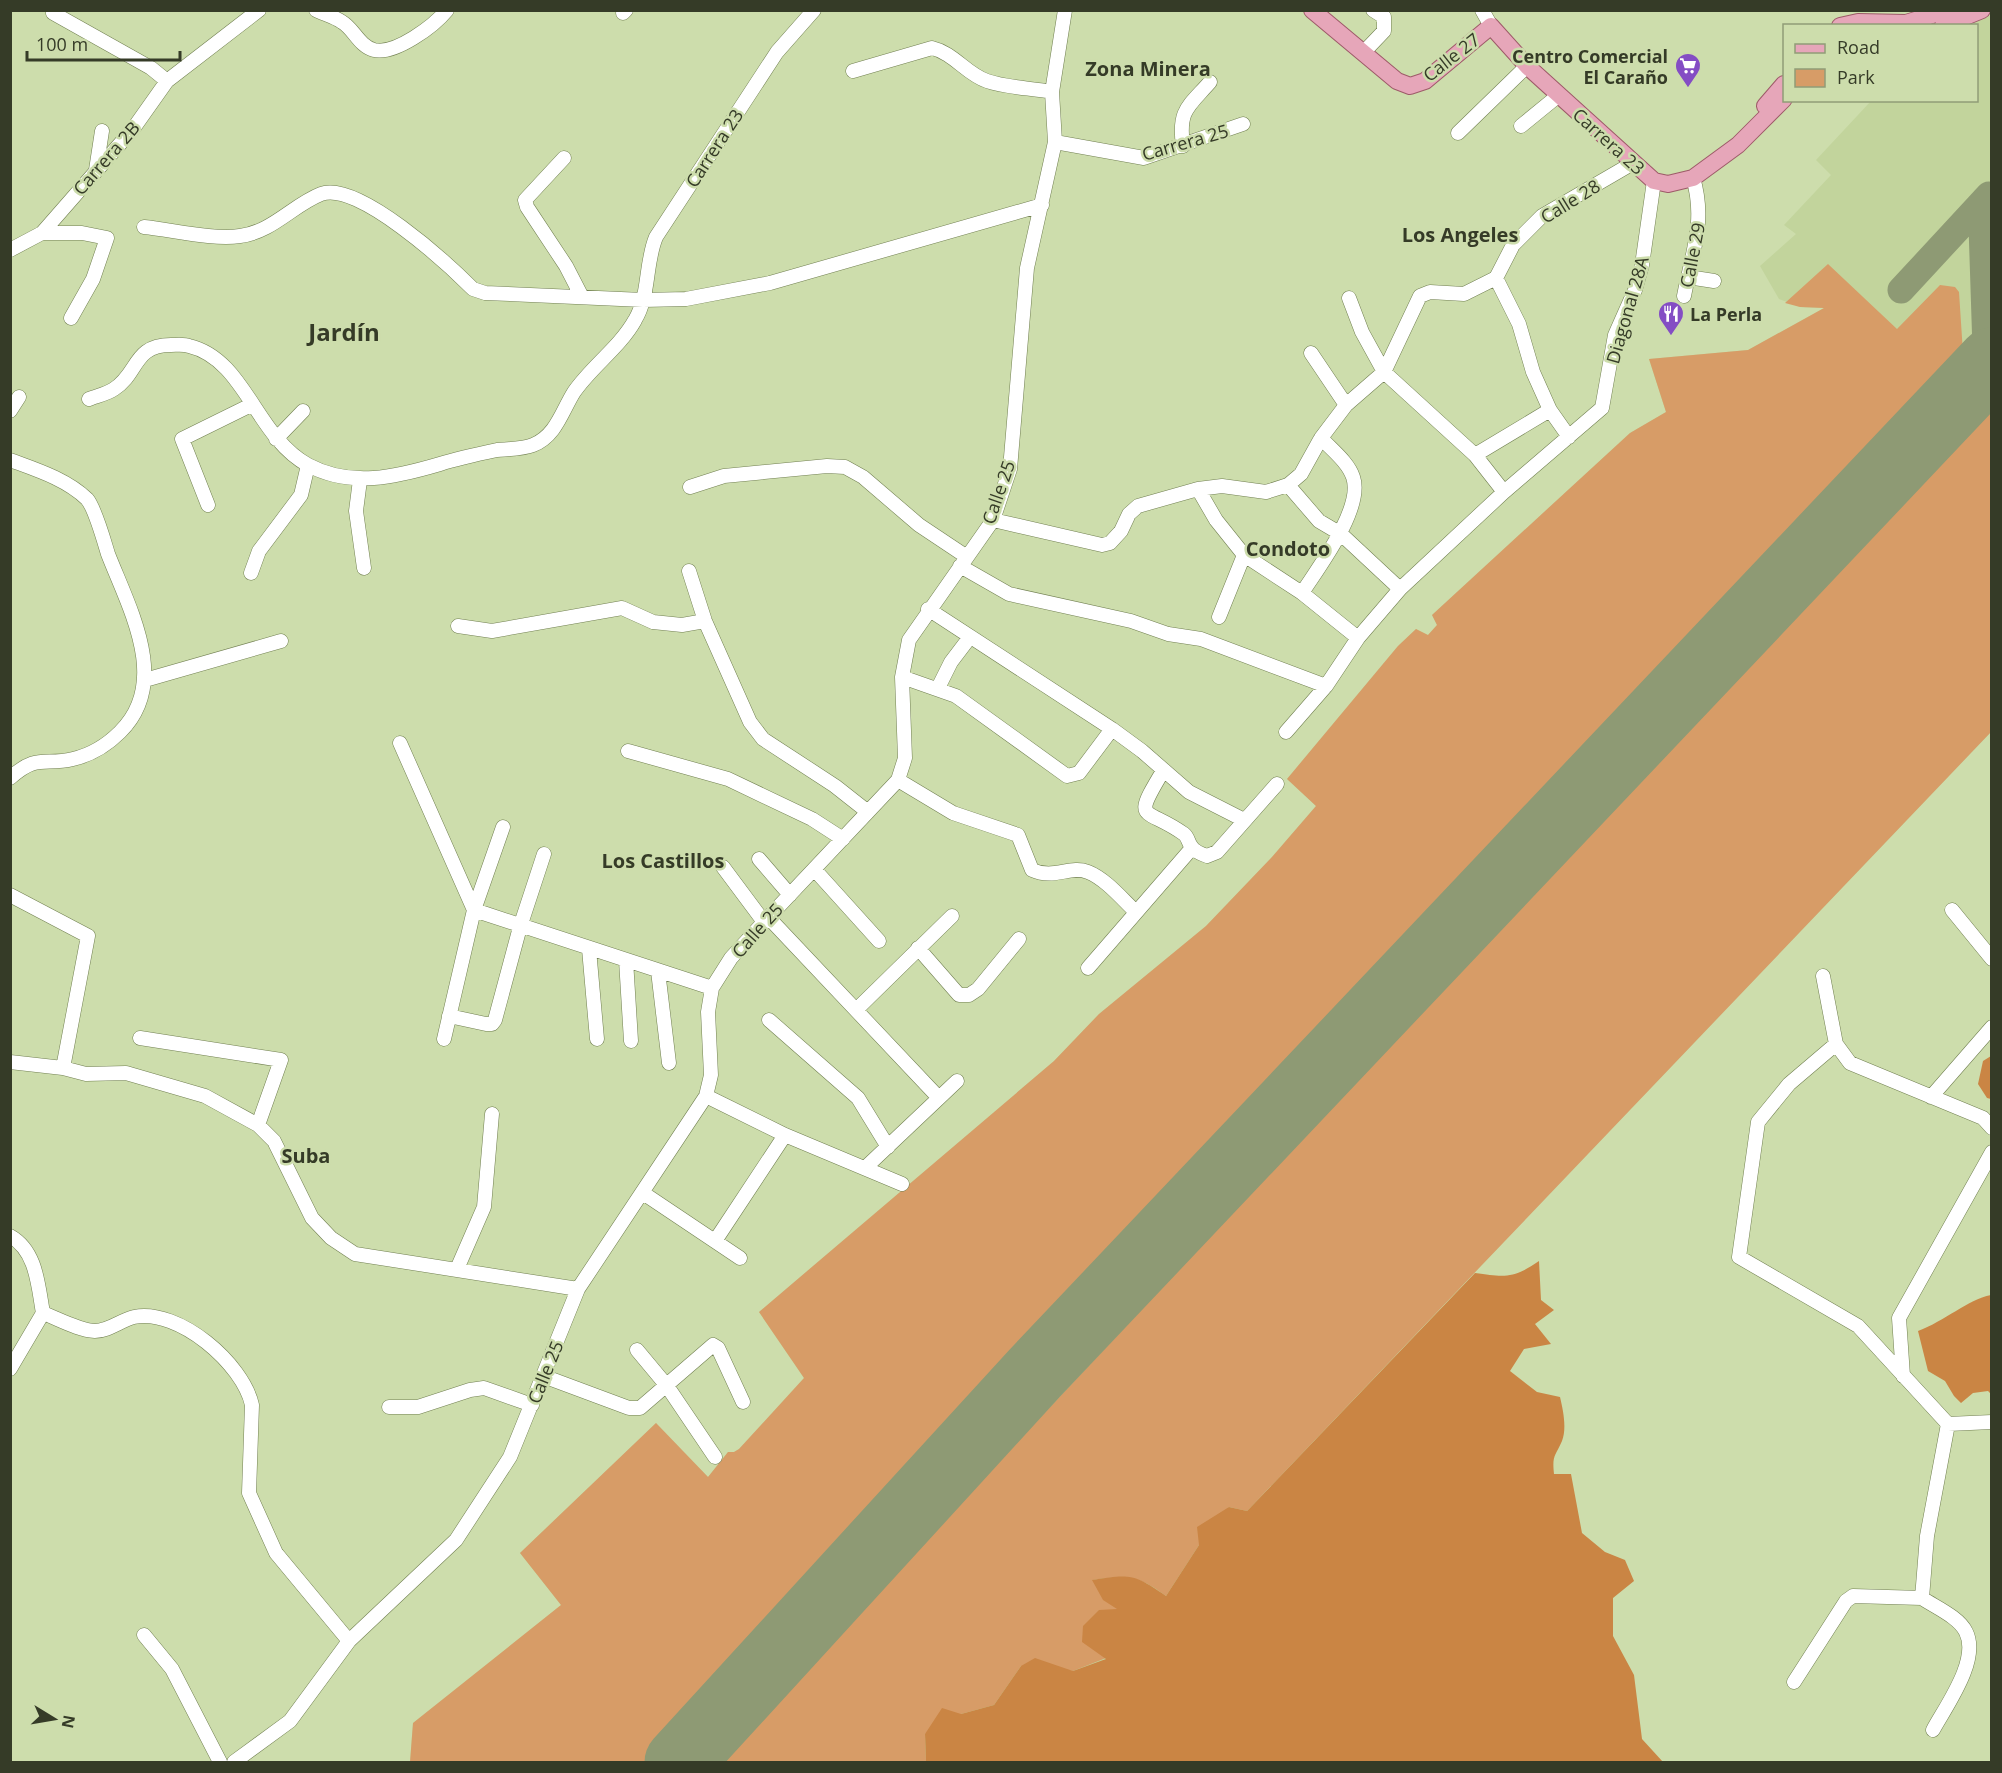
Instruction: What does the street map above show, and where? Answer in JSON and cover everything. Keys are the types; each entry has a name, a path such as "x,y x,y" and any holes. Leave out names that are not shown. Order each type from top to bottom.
{"main road":[{"path":"1312,10 1363,53"},
{"path":"1849,24 1858,22 1906,23 1948,10"},
{"path":"1948,24 1982,10"},
{"name":"Calle 27","path":"1363,53 1397,81 1410,86 1425,81 1491,26"},
{"name":"Carrera 23","path":"1491,26 1527,66 1634,163 1661,182"},
{"path":"1754,127 1767,104 1783,86"},
{"path":"1661,182 1693,178 1718,163 1783,101"}],"street":[{"name":"Carrera 2B","path":"42,233 133,129 167,81 259,10"},
{"path":"316,10 347,16 362,44 374,50 390,50 424,32 447,10"},
{"name":"Carrera 23","path":"360,480 430,467 468,455 532,445 545,438 574,392 636,319 643,300 649,255 656,237 777,52 814,10"},
{"name":"Calle 25","path":"234,1762 290,1721 349,1641 456,1540 510,1457 578,1289 706,1096 711,1075 708,1012 712,988 731,958 898,780 905,758 902,677 909,640 928,609 993,520 1010,469 1027,268 1055,142 1052,92 1065,10"},
{"path":"1363,53 1384,31 1384,17 1373,10"},
{"name":"Carrera 23","path":"1482,10 1491,26"},
{"path":"53,13 151,68 167,81"},
{"path":"853,71 932,48 945,51 973,74 987,81 1052,92"},
{"path":"1458,133 1527,66"},
{"path":"1183,146 1180,123 1184,112 1210,82"},
{"path":"1521,126 1559,95"},
{"name":"Carrera 25","path":"1055,142 1144,158 1243,124"},
{"path":"96,170 102,131"},
{"path":"564,158 525,200 526,207 566,266 582,297"},
{"name":"Calle 28","path":"1496,278 1513,244 1542,216 1634,163"},
{"name":"Calle 29","path":"1684,296 1700,219 1699,199 1693,178"},
{"name":"Diagonal 28A","path":"1569,437 1605,403 1616,335 1635,290 1661,182"},
{"path":"144,227 239,236 258,232 322,193 333,192 368,204 392,219 473,289 485,292 643,300 686,299 770,283 1042,205"},
{"path":"11,248 42,233 82,233 107,238 93,279 71,318"},
{"path":"1688,277 1714,281"},
{"path":"993,520 1102,545 1110,543 1121,531 1129,514 1138,506 1198,489 1222,486 1266,492 1288,485 1301,474 1321,438 1346,405 1384,372 1419,296 1430,292 1464,294 1496,278 1519,324 1533,372 1550,410 1569,437 1504,492 1400,589 1358,638 1326,686 1286,732"},
{"path":"1349,298 1362,332 1384,372 1475,456 1504,492"},
{"path":"89,399 115,389 143,352 158,345 189,345 212,356 237,379 251,405 276,439 308,465 339,476 360,480 356,511 364,568"},
{"path":"1311,353 1346,405"},
{"path":"10,411 19,397"},
{"path":"208,505 182,439 251,405"},
{"path":"1475,456 1550,410"},
{"path":"276,439 303,411"},
{"path":"1302,592 1341,534 1355,493 1354,480 1349,467 1321,438"},
{"path":"10,460 51,474 88,500 143,648 145,680 134,713 120,732 97,751 72,760 42,760 23,766 10,778"},
{"path":"251,573 259,551 301,495 308,465"},
{"path":"690,487 724,476 827,466 845,467 863,477 963,562 1009,594 1131,621 1168,634 1201,639 1326,686"},
{"path":"1288,485 1319,521 1341,534 1400,589"},
{"path":"1198,489 1216,520 1244,555 1302,592 1358,638"},
{"path":"1219,617 1244,555"},
{"path":"689,571 705,621 750,723 763,739 836,786 868,812"},
{"path":"458,626 492,631 622,609 653,622 682,625 705,621"},
{"path":"928,609 1112,729 1190,792 1244,820"},
{"path":"938,688 951,662 970,636"},
{"path":"145,680 282,641"},
{"path":"902,677 956,696 1067,776 1079,773 1112,729"},
{"path":"400,743 474,910 520,927 712,988"},
{"path":"628,752 728,779 812,819 843,839"},
{"path":"1163,771 1145,801 1144,808 1148,816 1186,835 1192,848 1207,856 1213,855 1277,784"},
{"path":"898,780 953,813 1017,835 1032,870 1044,876 1088,872 1137,912"},
{"path":"444,1039 474,910 503,827"},
{"path":"1088,968 1192,848"},
{"path":"449,1016 486,1024 492,1024 495,1020 520,927 544,854"},
{"path":"759,859 790,895"},
{"path":"723,867 766,920 856,1010 939,1098"},
{"path":"814,869 879,940"},
{"path":"10,895 88,936 63,1068"},
{"path":"1952,910 1992,959"},
{"path":"856,1010 952,916"},
{"path":"918,948 960,995 969,995 978,989 1019,939"},
{"path":"588,949 597,1039"},
{"path":"626,960 631,1041"},
{"path":"658,971 669,1063"},
{"path":"1823,976 1836,1044 1850,1064 1983,1118 1992,1128"},
{"path":"769,1020 858,1098 888,1147"},
{"path":"1931,1097 1992,1027"},
{"path":"140,1038 280,1060 258,1125"},
{"path":"1836,1044 1789,1084 1758,1122 1739,1257 1858,1326 1948,1424 1992,1422"},
{"path":"10,1062 63,1068 86,1074 126,1073 205,1096 258,1125 274,1141 312,1218 331,1238 355,1254 578,1289"},
{"path":"866,1168 957,1081"},
{"path":"706,1096 785,1135 902,1184"},
{"path":"456,1269 484,1207 492,1114"},
{"path":"715,1240 785,1135"},
{"path":"1903,1376 1899,1318 1992,1152"},
{"path":"643,1193 740,1257"},
{"path":"10,1236 28,1252 37,1276 43,1313 10,1369"},
{"path":"43,1313 88,1330 98,1331 135,1317 175,1323 195,1332 233,1370 249,1392 252,1405 249,1493 276,1553 349,1641"},
{"path":"543,1376 634,1408 640,1408 712,1346 716,1346 743,1402"},
{"path":"637,1350 667,1386 715,1457"},
{"path":"389,1407 418,1407 470,1390 484,1389 531,1405"},
{"path":"1922,1598 1927,1536 1948,1424"},
{"path":"1794,1682 1846,1601 1852,1596 1922,1598 1958,1622 1967,1632 1970,1654 1964,1674 1933,1730"},
{"path":"144,1635 172,1669 220,1762"}],"shaded area":[{"path":"1991,15 1991,732 1007,1762 410,1762 413,1723 561,1605 520,1553 656,1423 708,1477 728,1452 739,1449 804,1378 759,1312 1054,1061 1099,1014 1206,926 1272,857 1316,806 1287,779 1398,646 1416,629 1428,635 1437,625 1432,615 1630,433 1666,412 1649,359 1748,350 1824,308 1800,307 1779,299 1760,266 1796,234 1784,225 1831,175 1816,160 1870,102 1978,102 1978,24 1958,24"},
{"path":"1991,1056 1991,1099 1987,1098 1978,1084 1983,1061"},
{"path":"1539,1261 1541,1300 1554,1310 1535,1324 1551,1344 1524,1349 1510,1371 1537,1392 1560,1397 1564,1430 1554,1459 1554,1474 1571,1474 1582,1533 1605,1552 1625,1560 1634,1581 1613,1598 1613,1636 1634,1675 1642,1739 1663,1762 926,1762 925,1734 942,1708 961,1714 994,1705 1021,1666 1035,1658 1073,1671 1106,1659 1082,1642 1083,1626 1099,1610 1117,1609 1103,1600 1092,1580 1132,1577 1166,1596 1199,1545 1197,1527 1229,1507 1247,1511 1475,1273 1515,1274"},
{"path":"1991,1295 1991,1394 1988,1391 1973,1393 1961,1403 1945,1381 1928,1371 1918,1331 1973,1301"}],"green space":[{"path":"1828,264 1897,329 1940,285 1955,287 1959,292 1963,353 648,1762 410,1762 413,1723 561,1605 520,1553 656,1423 708,1477 728,1452 739,1449 804,1378 759,1312 1054,1061 1099,1014 1206,926 1272,857 1316,806 1287,779 1398,646 1416,629 1428,635 1437,625 1432,615 1630,433 1666,412 1649,359 1748,350 1824,308 1800,307 1785,303"},
{"path":"1991,404 1991,732 1247,1511 1229,1507 1199,1545 1166,1596 1147,1584 1131,1578 1114,1577 1093,1580 1118,1609 1106,1658 1073,1671 1021,1666 994,1705 961,1714 925,1734 926,1762 717,1762"}],"taxiway":[{"path":"1901,290 1989,195"},
{"path":"1973,381 1983,364 1986,349 1982,226 1985,199"}],"runway":[{"path":"679,1762 1034,1374 1992,362"}],"place":[{"name":"Centro Comercial El Caraño","path":"1688,89"},
{"name":"La Perla","path":"1671,337"}],"district":[{"name":"Zona Minera","path":"1148,68"},
{"name":"Los Angeles","path":"1460,234"},
{"name":"Jardín","path":"344,331"},
{"name":"Condoto","path":"1288,548"},
{"name":"Los Castillos","path":"663,860"},
{"name":"Suba","path":"306,1155"}]}
